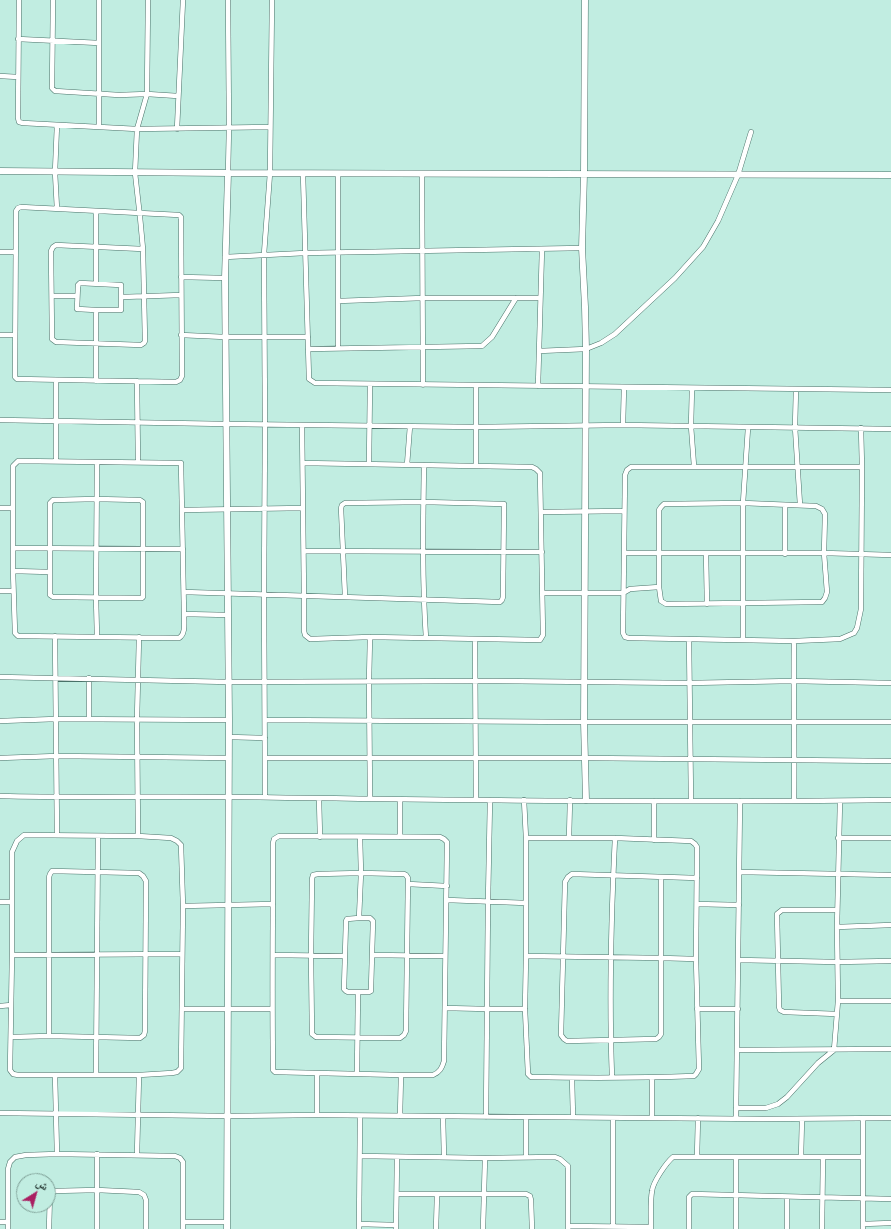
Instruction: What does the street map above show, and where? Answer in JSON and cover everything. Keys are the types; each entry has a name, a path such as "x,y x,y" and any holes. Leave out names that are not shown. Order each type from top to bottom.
{"street":[{"path":"19,0 19,122 23,124 137,129 270,127"},
{"path":"53,0 52,88 55,92 178,96"},
{"path":"99,127 98,94 100,0"},
{"path":"142,249 56,245 53,247 51,251 52,339 54,341 141,344 145,341 144,297 142,249 140,213 135,173 137,129 148,94 148,0"},
{"path":"177,129 183,0"},
{"path":"227,1229 229,720 225,257 229,127 228,0"},
{"path":"265,797 264,254 270,174 272,0"},
{"path":"585,0 582,248 586,349 584,722 586,800"},
{"path":"18,39 53,42 99,43"},
{"path":"0,76 18,77"},
{"path":"57,125 55,172 57,209"},
{"path":"539,351 586,349 601,343 615,334 675,278 703,247 718,222 738,175 751,132"},
{"path":"0,171 270,174 891,175"},
{"path":"303,174 309,378 314,383 891,390"},
{"path":"338,174 338,348"},
{"path":"422,174 423,384"},
{"path":"18,208 96,211 177,214 180,217 182,376 180,380 176,382 17,379 15,377 16,211 18,208"},
{"path":"96,211 96,283"},
{"path":"225,257 264,254 582,248"},
{"path":"538,386 542,249"},
{"path":"0,252 15,252"},
{"path":"181,277 225,278"},
{"path":"78,284 120,284 122,286 120,310 77,309 77,296 78,284"},
{"path":"122,297 181,295"},
{"path":"52,296 77,296"},
{"path":"338,301 423,298 540,298"},
{"path":"308,349 482,346 492,337 516,298"},
{"path":"96,310 96,381"},
{"path":"0,335 15,335"},
{"path":"181,335 265,338 308,337"},
{"path":"56,380 56,461"},
{"path":"137,381 138,462"},
{"path":"369,464 370,384"},
{"path":"476,385 476,466"},
{"path":"623,425 624,387"},
{"path":"692,388 691,426 694,466"},
{"path":"796,389 796,427 800,505"},
{"path":"0,420 265,425 476,427 623,425 891,429"},
{"path":"302,425 302,463 304,551 304,631 305,635 310,639 370,637 540,640 544,635 540,473 536,469 532,467 302,463"},
{"path":"407,465 410,426"},
{"path":"743,640 743,503 748,428"},
{"path":"861,428 862,467 860,609 857,628 854,632 840,639 743,640 625,637 623,633 625,475 627,470 631,467 862,467"},
{"path":"18,461 56,461 181,463 184,592 184,634 182,637 18,636 14,633 12,508 13,466 15,462 18,461"},
{"path":"97,462 97,636"},
{"path":"424,465 422,552 426,638"},
{"path":"96,499 142,501 143,598 96,598 50,595 50,548 50,503 52,501 96,499"},
{"path":"184,592 500,602 503,597 504,504 424,502 346,503 342,505 345,596"},
{"path":"743,503 785,505 816,506 822,509 825,514 824,553 827,592 822,602 666,604 661,601 659,586 659,510 664,504 743,503"},
{"path":"785,505 785,554"},
{"path":"0,508 12,508"},
{"path":"182,510 303,508"},
{"path":"541,512 624,511"},
{"path":"13,548 183,549"},
{"path":"304,551 542,552"},
{"path":"624,553 824,553 891,555"},
{"path":"706,553 707,604"},
{"path":"13,571 50,572"},
{"path":"543,593 623,592 630,589 659,586"},
{"path":"0,591 13,590"},
{"path":"184,614 228,615"},
{"path":"55,636 57,835"},
{"path":"138,836 139,797 137,679 139,637"},
{"path":"370,637 370,799"},
{"path":"475,639 476,800"},
{"path":"689,639 691,801"},
{"path":"794,640 794,801"},
{"path":"0,677 228,682 475,681 689,683 793,681 891,683"},
{"path":"89,678 89,719"},
{"path":"0,721 56,719 229,720"},
{"path":"264,720 891,722"},
{"path":"229,737 264,738"},
{"path":"0,758 57,756 229,758"},
{"path":"265,758 585,758 891,761"},
{"path":"0,796 265,797 400,800 891,800"},
{"path":"319,799 320,837"},
{"path":"400,800 400,837"},
{"path":"486,1117 490,800"},
{"path":"524,800 526,838 525,1009 528,1074 531,1077 572,1078 652,1078 694,1076 698,1072 696,959 697,847 695,844 691,841 615,838 526,838"},
{"path":"569,838 570,800"},
{"path":"654,801 654,840"},
{"path":"736,1118 740,801"},
{"path":"736,1108 766,1108 778,1104 788,1097 818,1063 834,1050 838,1001 837,910 840,801"},
{"path":"24,835 57,835 171,838 177,840 181,846 183,906 181,1068 177,1072 138,1075 18,1075 13,1074 10,1070 12,852 17,841 24,835"},
{"path":"96,1074 98,836"},
{"path":"279,836 320,837 440,837 447,842 444,1061 440,1071 433,1075 317,1074 275,1072 274,1070 272,1009 273,842 274,839 279,836"},
{"path":"359,918 361,873 360,837"},
{"path":"612,1077 611,957 615,838"},
{"path":"838,838 891,838"},
{"path":"11,1038 49,1036 140,1038 144,1035 146,881 139,873 52,871 50,874 48,954 49,1036"},
{"path":"740,872 891,875"},
{"path":"318,874 404,874 408,878 408,884 406,1031 400,1038 316,1037 312,1034 310,956 312,878 314,875 318,874"},
{"path":"661,878 661,1034 656,1039 564,1039 561,1035 562,956 565,882 568,877 572,874 696,878"},
{"path":"408,884 446,886"},
{"path":"446,900 526,903"},
{"path":"0,902 11,902"},
{"path":"183,906 273,904"},
{"path":"697,904 739,905"},
{"path":"837,910 782,910 777,914 780,1010 784,1012 837,1014"},
{"path":"359,918 370,918 373,921 371,991 346,991 344,989 346,921 347,919 359,918"},
{"path":"837,927 891,925"},
{"path":"12,955 182,954"},
{"path":"273,955 345,956"},
{"path":"373,955 445,956"},
{"path":"526,956 696,959"},
{"path":"738,960 837,962 891,961"},
{"path":"357,1074 358,992"},
{"path":"838,1001 891,1001"},
{"path":"0,1006 11,1005"},
{"path":"445,1008 525,1009"},
{"path":"182,1009 272,1009"},
{"path":"697,1009 738,1009"},
{"path":"737,1050 891,1049"},
{"path":"317,1074 317,1115"},
{"path":"55,1075 57,1154"},
{"path":"137,1155 138,1075"},
{"path":"400,1116 401,1075"},
{"path":"572,1078 573,1117"},
{"path":"652,1078 652,1118"},
{"path":"0,1113 228,1116 317,1115 802,1119 891,1118"},
{"path":"360,1116 359,1226 396,1227 397,1157"},
{"path":"444,1116 444,1157"},
{"path":"526,1117 526,1157"},
{"path":"613,1118 613,1227"},
{"path":"697,1157 698,1118"},
{"path":"802,1119 802,1157"},
{"path":"863,1119 863,1227 891,1223"},
{"path":"8,1229 8,1169 10,1162 20,1156 57,1154 175,1156 180,1158 182,1162 183,1229"},
{"path":"97,1154 97,1229"},
{"path":"360,1156 485,1158 555,1157 560,1159 568,1166 568,1228 651,1228 652,1191 667,1162 673,1157 862,1158"},
{"path":"736,1157 736,1229"},
{"path":"822,1229 823,1157"},
{"path":"483,1229 485,1158"},
{"path":"49,1229 50,1194 54,1191 97,1190 139,1192 146,1200 146,1229"},
{"path":"397,1194 526,1194 530,1196 531,1200 532,1229"},
{"path":"689,1229 690,1195 692,1194 891,1199"},
{"path":"436,1195 436,1229"},
{"path":"787,1197 787,1229"},
{"path":"0,1222 8,1222"},
{"path":"183,1222 227,1222"}]}
